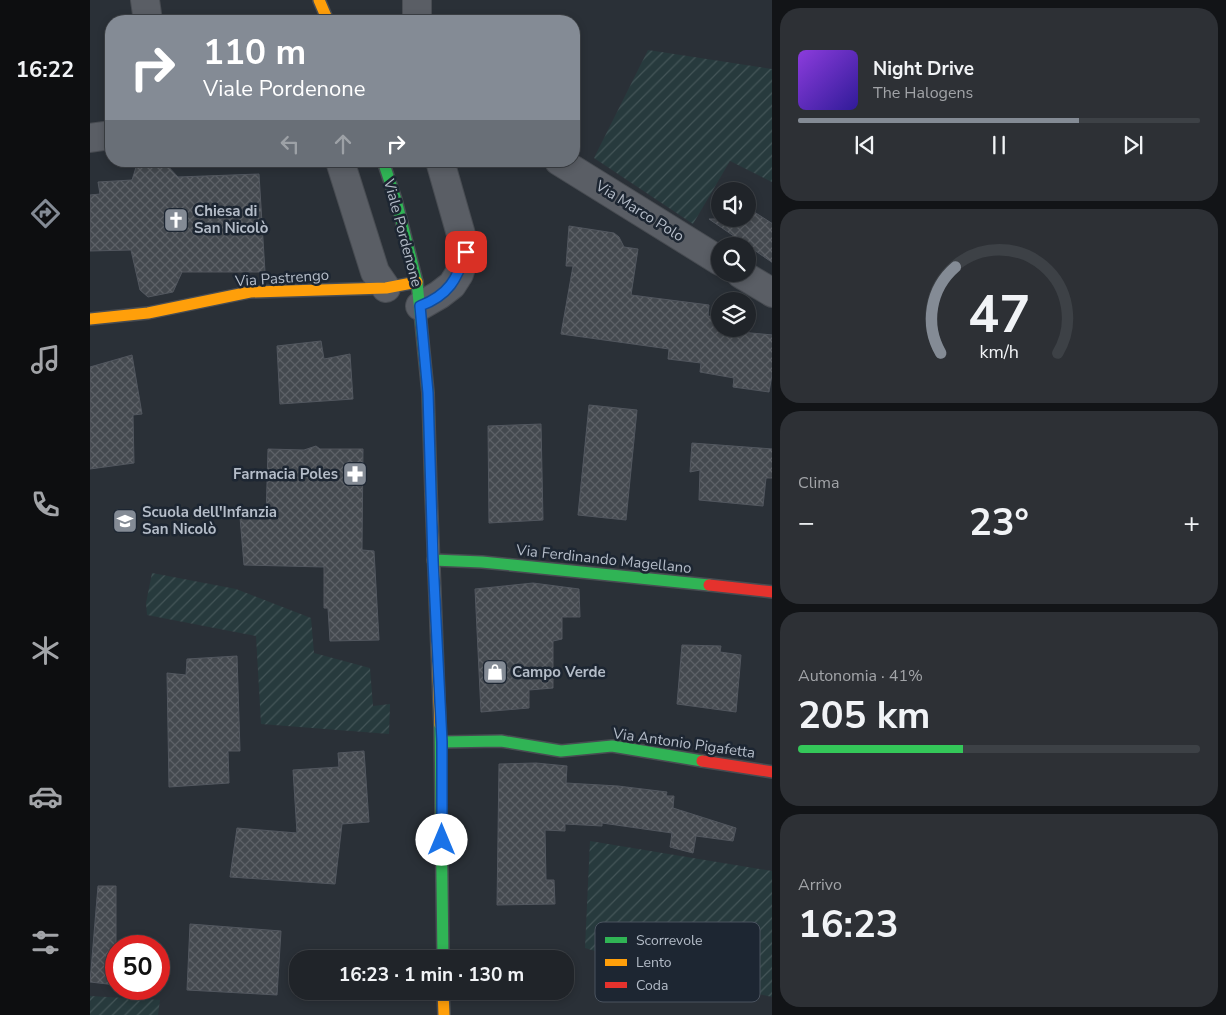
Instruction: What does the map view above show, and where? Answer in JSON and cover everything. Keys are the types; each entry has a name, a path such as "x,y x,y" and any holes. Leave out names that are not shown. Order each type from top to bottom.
{"street":[{"path":"144,0 147,15"},
{"path":"319,0 325,15"},
{"path":"417,0 417,15"},
{"path":"90,138 105,136"},
{"path":"342,167 375,272 386,288"},
{"name":"Viale Pordenone","path":"384,167 396,200 418,294 428,393 433,560 442,742 443,950"},
{"name":"Viale Pordenone","path":"418,294 439,295 452,285 459,274 466,252 442,167"},
{"name":"Via Marco Polo","path":"569,167 711,255"},
{"path":"754,282 772,293"},
{"name":"Via Pastrengo","path":"90,319 148,313 250,292 386,288 418,294"},
{"name":"Via Ferdinando Magellano","path":"433,560 482,562 772,592"},
{"name":"Via Antonio Pigafetta","path":"442,742 501,741 560,751 612,746 772,772"},
{"path":"443,1000 444,1015"}],"shaded area":[{"path":"648,50 772,69 772,182 730,161 718,182 711,182 711,193 693,224 594,158"},
{"path":"152,573 236,589 311,618 314,653 370,668 373,706 390,704 389,734 261,724 256,636 147,615 146,603"},
{"path":"590,841 772,871 772,997 760,994 760,922 595,922 595,951 585,948"},
{"path":"90,996 105,997 105,1000 160,1000 158,1015 90,1015"}],"building":[{"name":"Chiesa di San Nicolò","path":"136,167 169,167 178,177 259,174 265,272 182,272 173,292 148,297 140,290 131,250 90,251 90,195 100,194 98,182 132,180"},
{"path":"756,213 772,223 772,262 756,251 756,237 735,237 721,227 756,227"},
{"path":"569,226 614,233 619,237 624,247 638,249 631,295 709,305 708,316 711,316 711,337 756,337 756,333 772,335 772,375 769,392 733,387 734,378 700,372 701,363 668,359 669,349 561,334 573,266 566,266"},
{"path":"321,341 324,359 350,354 353,399 280,404 277,346"},
{"path":"132,355 142,414 133,415 134,463 90,469 90,367"},
{"path":"589,405 637,410 626,520 578,515"},
{"path":"541,424 543,520 489,523 488,426"},
{"path":"692,443 772,449 772,478 766,478 763,506 699,500 700,470 690,472"},
{"path":"316,446 320,449 363,449 362,550 374,551 379,640 330,641 328,608 324,608 324,567 244,565 240,517 266,517 268,449 304,450"},
{"path":"533,583 579,589 580,617 562,617 562,639 553,641 553,688 529,690 529,708 481,712 475,589"},
{"path":"682,645 721,646 720,652 741,655 736,712 677,704"},
{"path":"237,656 240,751 228,751 229,783 169,787 167,673 186,675 187,659"},
{"path":"364,751 369,822 342,824 335,884 230,877 237,828 297,833 293,770 339,767 338,753"},
{"path":"536,763 567,766 566,783 618,786 667,792 666,796 674,796 673,808 736,828 733,841 696,836 693,853 670,847 672,833 602,823 602,826 565,824 565,831 545,830 546,880 554,880 555,904 497,905 499,764"},
{"path":"98,886 116,886 116,935 105,935 105,984 90,982"},
{"path":"190,924 281,931 277,995 187,990"}],"traffic: fast":[{"path":"385,167 396,200 417,282 428,393 431,493"},
{"path":"433,560 482,562 709,585"},
{"path":"440,725 443,950"},
{"path":"441,742 501,741 561,751 612,746 702,761"}],"traffic: slow":[{"path":"319,0 325,15"},
{"path":"90,319 148,313 250,292 386,288 417,282"},
{"path":"431,493 440,725"},
{"path":"443,1000 444,1015"}],"traffic: jam":[{"path":"709,585 772,592"},
{"path":"702,761 772,772"}],"place":[{"name":"Chiesa di San Nicolò","path":"176,220"},
{"name":"Farmacia Poles","path":"355,474"},
{"name":"Scuola dell'Infanzia San Nicolò","path":"125,521"},
{"name":"Campo Verde","path":"495,672"}],"route":[{"path":"442,840 442,742 433,560 428,393 420,306 452,285 459,274 466,252"}]}
